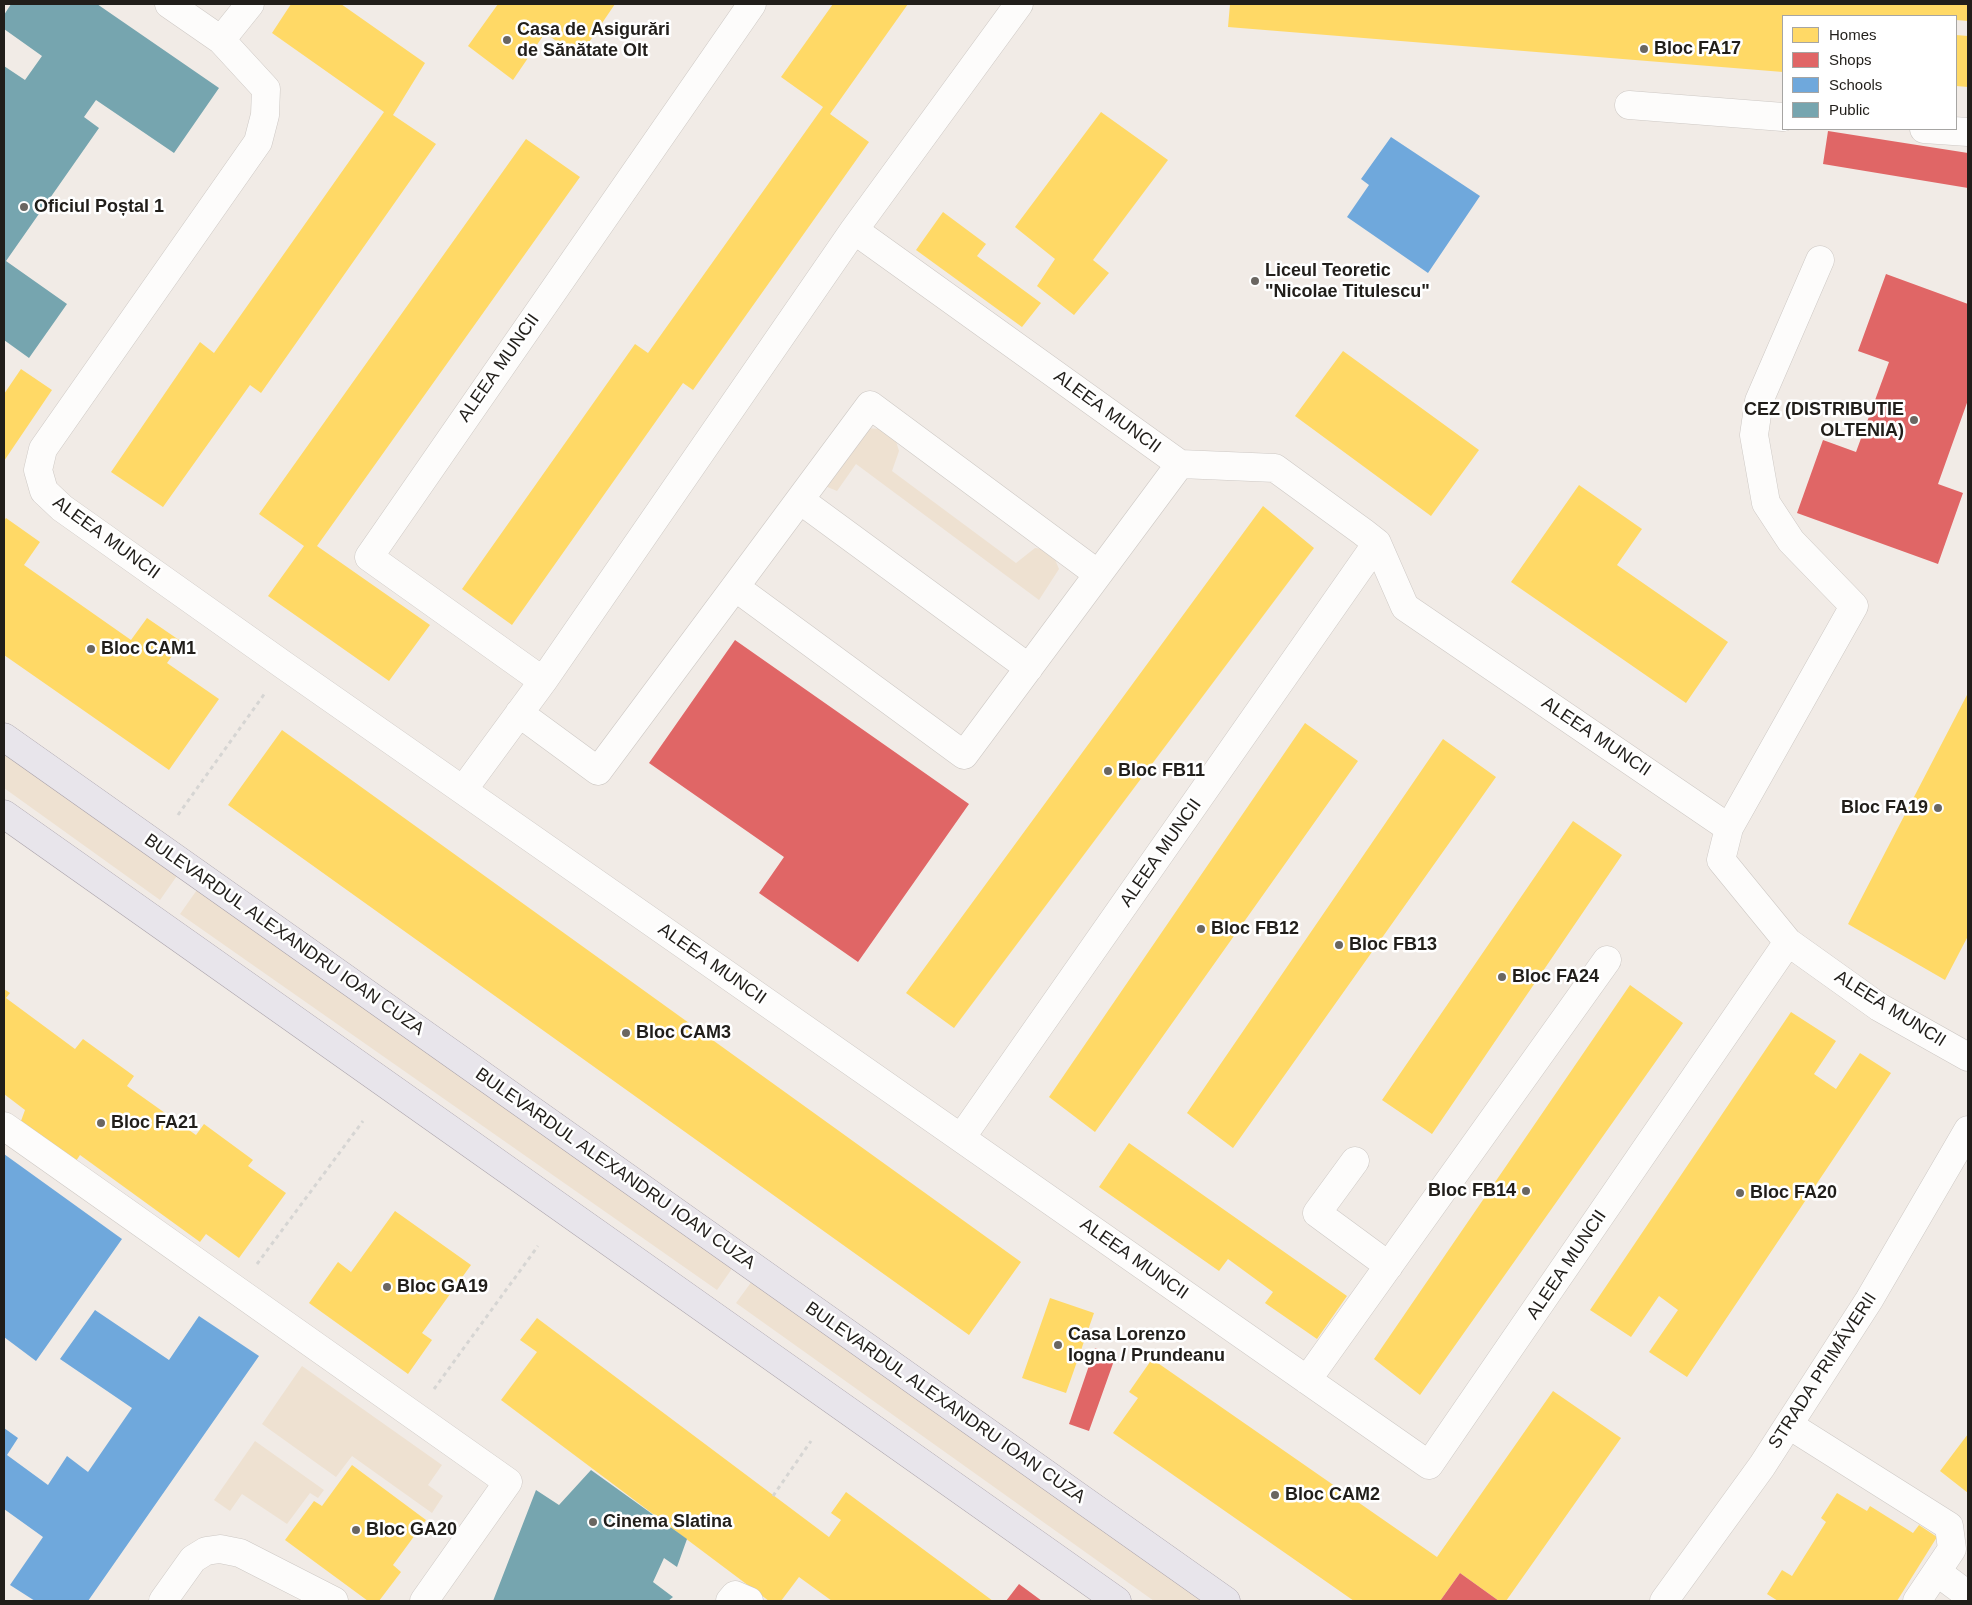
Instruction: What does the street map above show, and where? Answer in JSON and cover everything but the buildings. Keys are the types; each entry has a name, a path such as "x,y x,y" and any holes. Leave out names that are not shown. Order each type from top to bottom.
{"main road":[{"name":"BULEVARDUL ALEXANDRU IOAN CUZA","path":"4,737 1226,1601"},
{"path":"4,814 1117,1601"}],"street":[{"name":"ALEEA MUNCII","path":"169,4 222,40 266,89 265,116 258,142 43,450 38,470 44,491 62,508 285,666 1429,1465 1788,942"},
{"path":"222,40 250,4"},
{"name":"ALEEA MUNCII","path":"543,682 369,557 752,4"},
{"path":"463,790 543,682 854,230 1019,4"},
{"path":"1629,105 1782,117"},
{"path":"1939,130 1968,132"},
{"name":"ALEEA MUNCII","path":"854,230 1180,464 1275,468 1377,543 1405,607 1729,828 1721,860 1788,942 1879,1007 1968,1057"},
{"path":"1729,828 1854,606 1791,541 1766,503 1754,435 1759,401 1820,260"},
{"path":"519,713 598,772 870,405 1098,574"},
{"path":"735,587 964,755 1180,464"},
{"path":"800,500 1028,668"},
{"name":"ALEEA MUNCII","path":"961,1138 1377,543"},
{"path":"1307,1380 1607,960"},
{"path":"4,1126 508,1482 424,1601"},
{"name":"STRADA PRIMĂVERII","path":"1664,1601 1762,1466 1789,1425 1869,1300 1968,1130"},
{"path":"1355,1161 1317,1213 1389,1266"},
{"path":"1789,1425 1949,1526 1952,1549 1917,1601"},
{"path":"163,1601 193,1559 206,1552 220,1549 240,1552 334,1601"},
{"path":"1937,1572 1968,1595"},
{"path":"730,1601 735,1595 749,1601"}],"path":[{"path":"178,815 285,666"},
{"path":"238,1291 363,1121"},
{"path":"415,1416 538,1246"},
{"path":"773,1496 812,1441"}],"shaded area":[{"path":"864,428 881,429 894,435 899,451 892,471 1016,563 1035,548 1051,550 1059,569 1039,600 856,464 837,491 825,486"},
{"path":"4,751 179,873 160,900 4,788"},
{"path":"199,887 736,1263 717,1290 180,914"},
{"path":"755,1277 1215,1601 1154,1601 736,1303"},
{"path":"302,1366 442,1465 428,1485 443,1496 432,1513 352,1456 336,1477 262,1424"},
{"path":"255,1441 324,1490 318,1498 310,1493 287,1524 242,1494 230,1511 214,1500"}],"place":[{"name":"Casa de Asigurări de Sănătate Olt","path":"507,40"},
{"name":"Bloc FA17","path":"1644,49"},
{"name":"Oficiul Poștal 1","path":"24,207"},
{"name":"Liceul Teoretic \"Nicolae Titulescu\"","path":"1255,281"},
{"name":"CEZ (DISTRIBUTIE OLTENIA)","path":"1914,420"},
{"name":"Bloc CAM1","path":"91,649"},
{"name":"Bloc FB11","path":"1108,771"},
{"name":"Bloc FA19","path":"1938,808"},
{"name":"Bloc FB12","path":"1201,929"},
{"name":"Bloc FB13","path":"1339,945"},
{"name":"Bloc FA24","path":"1502,977"},
{"name":"Bloc CAM3","path":"626,1033"},
{"name":"Bloc FA21","path":"101,1123"},
{"name":"Bloc FB14","path":"1526,1191"},
{"name":"Bloc FA20","path":"1740,1193"},
{"name":"Bloc GA19","path":"387,1287"},
{"name":"Casa Lorenzo Iogna / Prundeanu","path":"1058,1345"},
{"name":"Bloc CAM2","path":"1275,1495"},
{"name":"Cinema Slatina","path":"593,1522"},
{"name":"Bloc GA20","path":"356,1530"}]}
